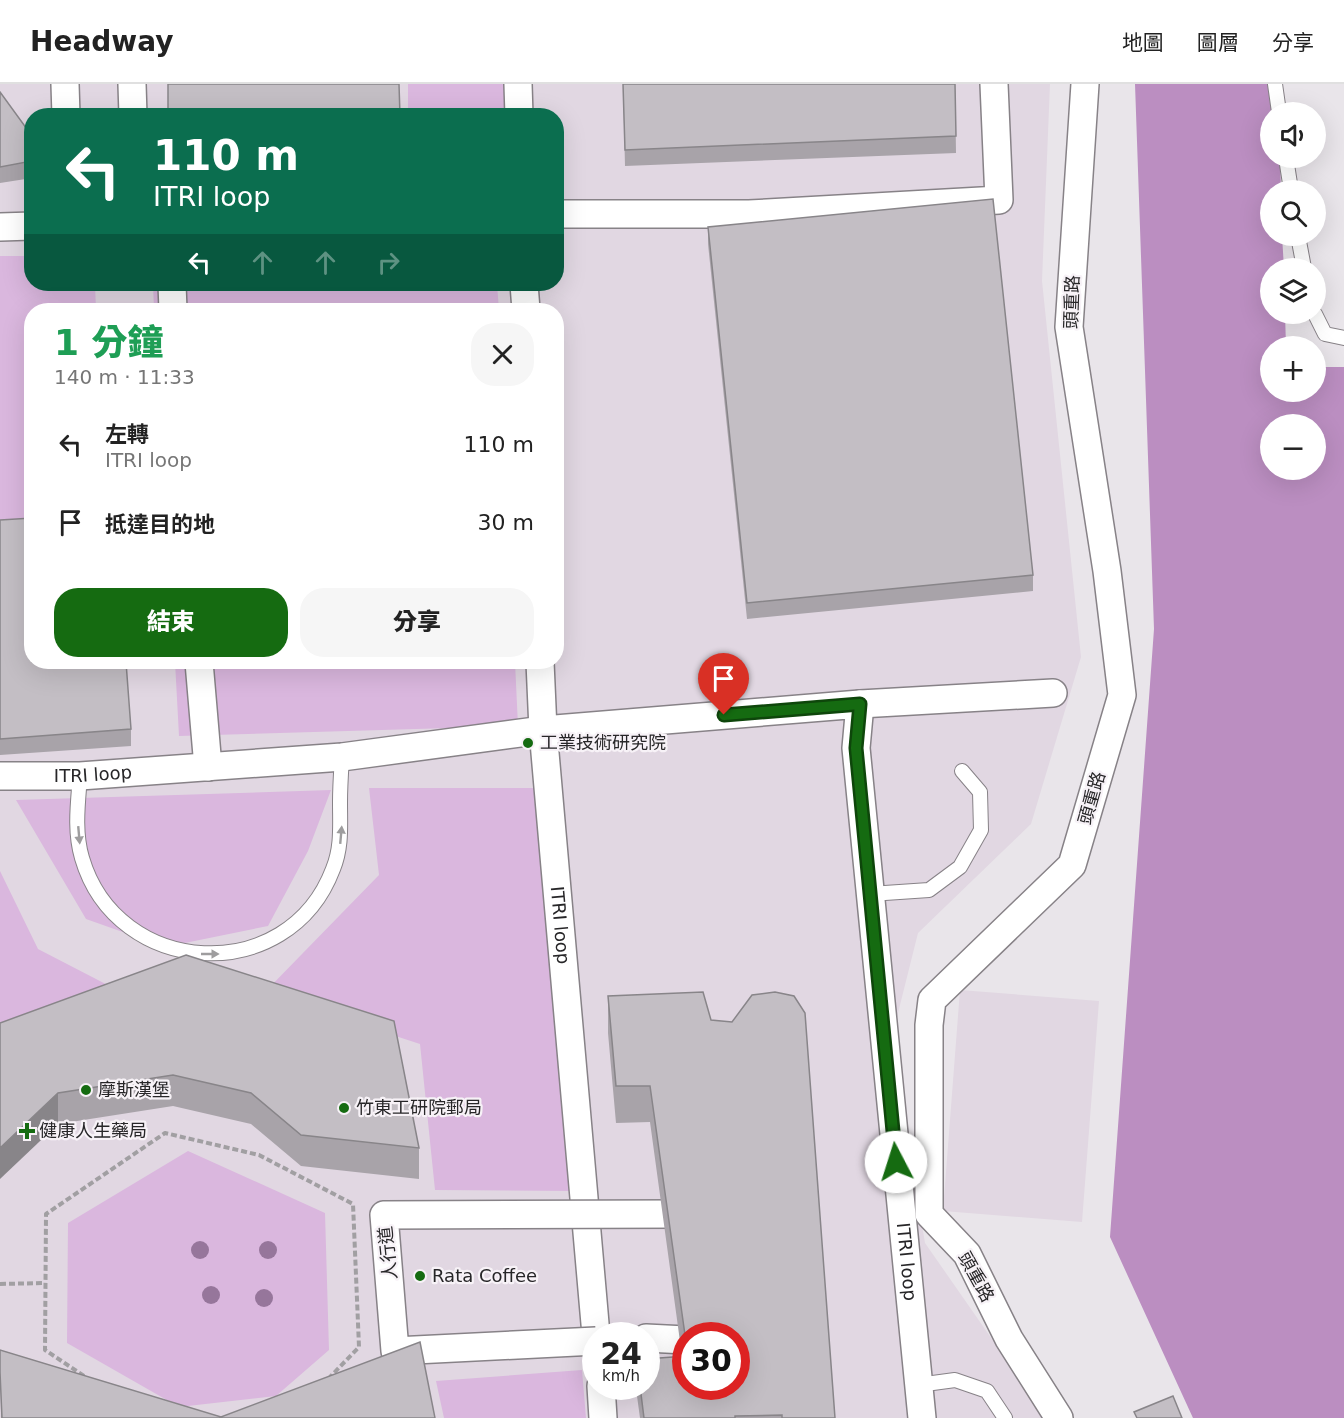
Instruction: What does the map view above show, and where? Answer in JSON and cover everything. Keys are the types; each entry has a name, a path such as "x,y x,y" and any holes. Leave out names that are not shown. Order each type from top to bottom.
{"street":[{"path":"65,84 66,108"},
{"path":"132,84 133,108"},
{"path":"518,84 519,108"},
{"path":"564,213 749,214 999,200 994,84"},
{"name":"頭重路","path":"1059,1418 1009,1339 967,1254 929,1214 928,1025 932,1000 1072,865 1122,695 1107,571 1069,327 1085,84"},
{"path":"0,227 24,226"},
{"path":"200,669 208,767"},
{"name":"ITRI loop","path":"540,669 543,730 595,1322"},
{"path":"860,704 1053,693"},
{"name":"ITRI loop","path":"0,776 80,776 342,757 543,730 860,704 856,748 922,1418"},
{"name":"人行道","path":"582,1342 395,1351 384,1215 680,1214"},
{"path":"602,1400 603,1418"}],"lane":[{"path":"1275,84 1278,102"},
{"path":"1320,324 1325,334 1344,338"},
{"path":"80,776 78,836 82,858 100,897 130,928 149,940 180,951 212,955 245,949 276,937 303,916 324,890 340,848 342,757"},
{"path":"870,894 929,891 960,867 981,830 980,792 962,771"},
{"path":"918,1385 955,1380 987,1391 1005,1418"}],"path":[{"path":"93,1383 45,1350 45,1214 165,1132 259,1155 353,1204 359,1347 322,1385"},
{"path":"0,1284 45,1283"}],"shaded area":[{"name":"工業技術研究院","path":"0,84 1050,84 1042,281 1081,657 1031,824 918,933 891,1041 925,1243 1047,1418 0,1418"},
{"path":"408,84 505,84 506,108 408,108"},
{"path":"1135,84 1277,84 1278,102 1260,102 1260,168 1280,168 1281,180 1260,180 1260,246 1283,246 1283,258 1260,258 1260,324 1285,324 1286,336 1260,336 1260,402 1326,402 1326,367 1344,367 1344,1418 1193,1418 1110,1237 1154,629"},
{"path":"0,256 24,256 24,291 95,291 96,303 24,303 24,528 0,531"},
{"path":"153,291 498,291 498,303 154,303"},
{"path":"175,669 515,669 518,726 179,736"},
{"path":"369,788 535,788 574,1191 435,1190 420,1044 264,993 379,875"},
{"path":"331,790 308,851 268,926 165,947 86,919 16,800"},
{"path":"0,871 38,949 125,994 0,1035"},
{"path":"960,990 1099,1001 1082,1222 943,1211"},
{"path":"188,1151 325,1213 329,1350 276,1396 179,1407 67,1343 68,1223"},
{"path":"582,1370 582,1400 584,1400 586,1418 444,1418 436,1381"}],"building":[{"path":"168,84 399,84 400,108 168,108"},
{"path":"623,84 955,84 956,136 625,150"},
{"path":"0,92 24,125 24,162 0,167"},
{"path":"993,199 1033,575 747,603 708,227"},
{"path":"24,518 24,669 127,669 131,729 0,739 0,520"},
{"path":"186,955 394,1021 419,1148 301,1135 251,1093 173,1075 58,1093 0,1148 0,1023"},
{"path":"703,992 711,1020 732,1022 752,995 775,992 794,996 805,1013 835,1418 782,1418 782,1415 735,1416 735,1418 644,1418 642,1400 660,1400 660,1358 672,1357 672,1400 750,1400 750,1322 683,1322 650,1086 616,1086 608,996"},
{"path":"420,1342 435,1418 2,1418 0,1350 221,1417"},
{"path":"1173,1396 1182,1418 1137,1418 1134,1412"}],"place":[{"name":"工業技術研究院","path":"528,743"},
{"name":"摩斯漢堡","path":"86,1090"},
{"name":"竹東工研院郵局","path":"344,1108"},
{"name":"健康人生藥局","path":"27,1131"},
{"name":"Rata Coffee","path":"420,1276"}],"route":[{"path":"724,715 860,704 856,748 896,1162"}]}
